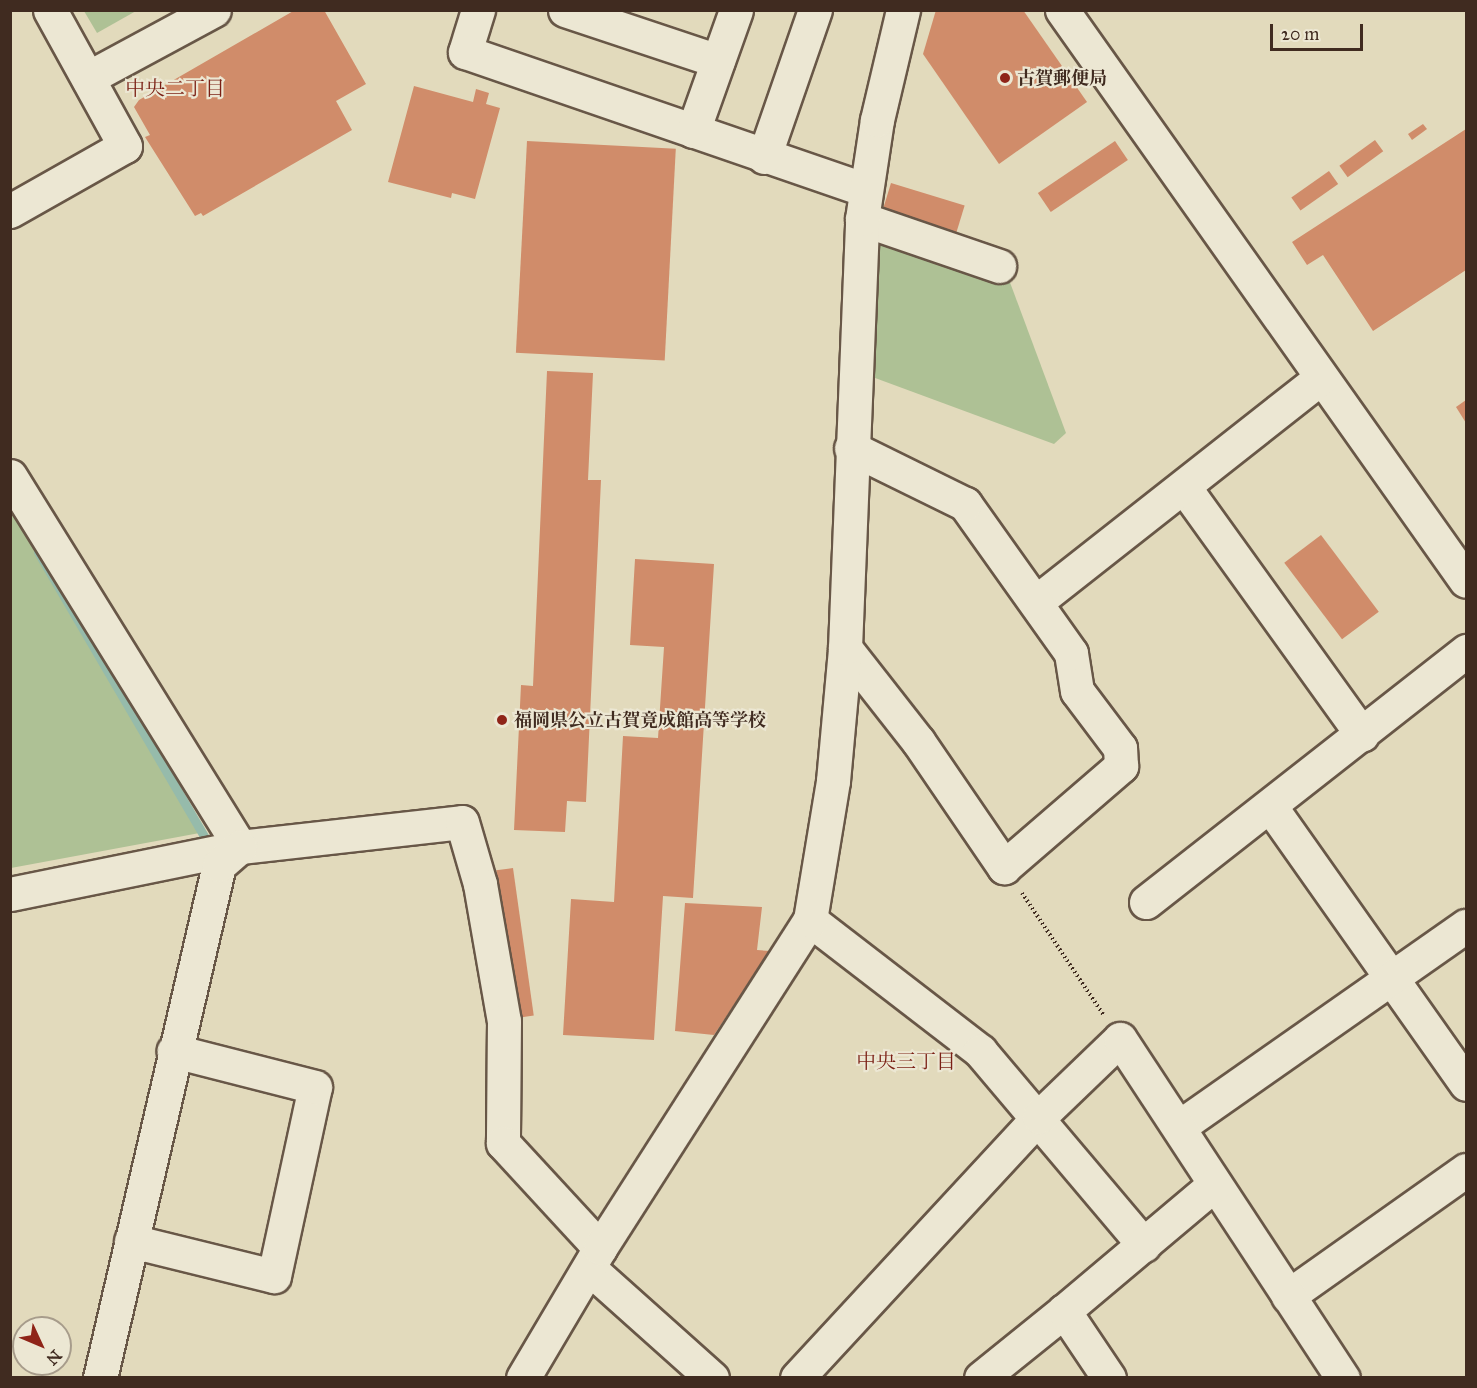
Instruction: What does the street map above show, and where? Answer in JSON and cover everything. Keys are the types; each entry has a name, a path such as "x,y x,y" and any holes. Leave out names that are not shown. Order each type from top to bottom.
{"street":[{"path":"10,211 125,146 50,10"},
{"path":"88,78 214,10"},
{"path":"478,10 465,52 764,157 863,205 999,266"},
{"path":"565,10 718,61"},
{"path":"693,131 736,10"},
{"path":"764,157 815,10"},
{"path":"523,1377 594,1258 810,920 833,781 845,648 851,448 863,205 877,120 903,10"},
{"path":"1062,10 1467,581"},
{"path":"1036,602 1321,378"},
{"path":"845,648 918,741 1004,867 1121,766 1120,748 1077,691 1071,653 965,504 851,448"},
{"path":"10,476 240,847"},
{"path":"1184,487 1362,735"},
{"path":"1146,902 1467,651"},
{"path":"1270,806 1467,1084"},
{"path":"10,894 240,847 462,822 480,884 504,1021 503,1143 594,1258 712,1377"},
{"path":"100,1377 219,865 240,847"},
{"path":"810,920 980,1051 1040,1117 1144,1245"},
{"path":"1180,1126 1467,926"},
{"path":"797,1377 1040,1117 1120,1039 1180,1126 1215,1185 1343,1377"},
{"path":"131,1241 274,1276 315,1087 174,1051"},
{"path":"1288,1296 1467,1170"},
{"path":"981,1377 1215,1185"},
{"path":"1064,1311 1109,1377"}],"path":[{"path":"1004,867 1120,1039"}],"green space":[{"path":"84,11 136,11 97,33"},
{"path":"876,232 1008,277 1066,433 1054,444 867,375"},
{"path":"11,510 205,832 11,868"}],"building":[{"path":"295,10 324,10 366,84 336,101 352,130 203,216 201,213 195,216 145,137 150,135 134,107 139,100"},
{"name":"古賀郵便局","path":"936,10 1023,10 1087,102 999,164 923,54"},
{"path":"414,86 473,102 476,89 489,93 486,104 500,108 475,199 452,193 451,198 388,182"},
{"path":"1423,124 1427,129 1412,140 1408,134"},
{"path":"1466,129 1466,270 1373,331 1323,255 1307,265 1292,242"},
{"path":"1375,140 1383,151 1348,177 1339,166"},
{"path":"527,141 676,149 665,361 516,353"},
{"path":"1115,141 1128,160 1051,212 1038,193"},
{"path":"1329,171 1338,184 1300,210 1291,197"},
{"path":"891,183 965,206 956,234 882,212"},
{"path":"547,371 593,373 588,480 601,480 586,802 567,801 565,832 514,830 521,685 533,686"},
{"path":"1466,400 1466,423 1456,407"},
{"path":"1321,535 1379,612 1342,639 1284,563"},
{"path":"635,559 714,564 693,898 663,896 654,1040 563,1035 571,899 614,902 623,736 658,738 664,647 630,645"},
{"path":"513,868 534,1016 517,1018 496,870"},
{"path":"685,903 762,907 757,950 770,951 714,1035 675,1031"}],"waterway":[{"path":"38,552 206,840"}],"place":[{"name":"古賀郵便局","path":"1005,78"},
{"name":"福岡県公立古賀竟成館高等学校","path":"502,720"}],"district":[{"name":"中央二丁目","path":"175,88"},
{"name":"中央三丁目","path":"906,1061"}]}
